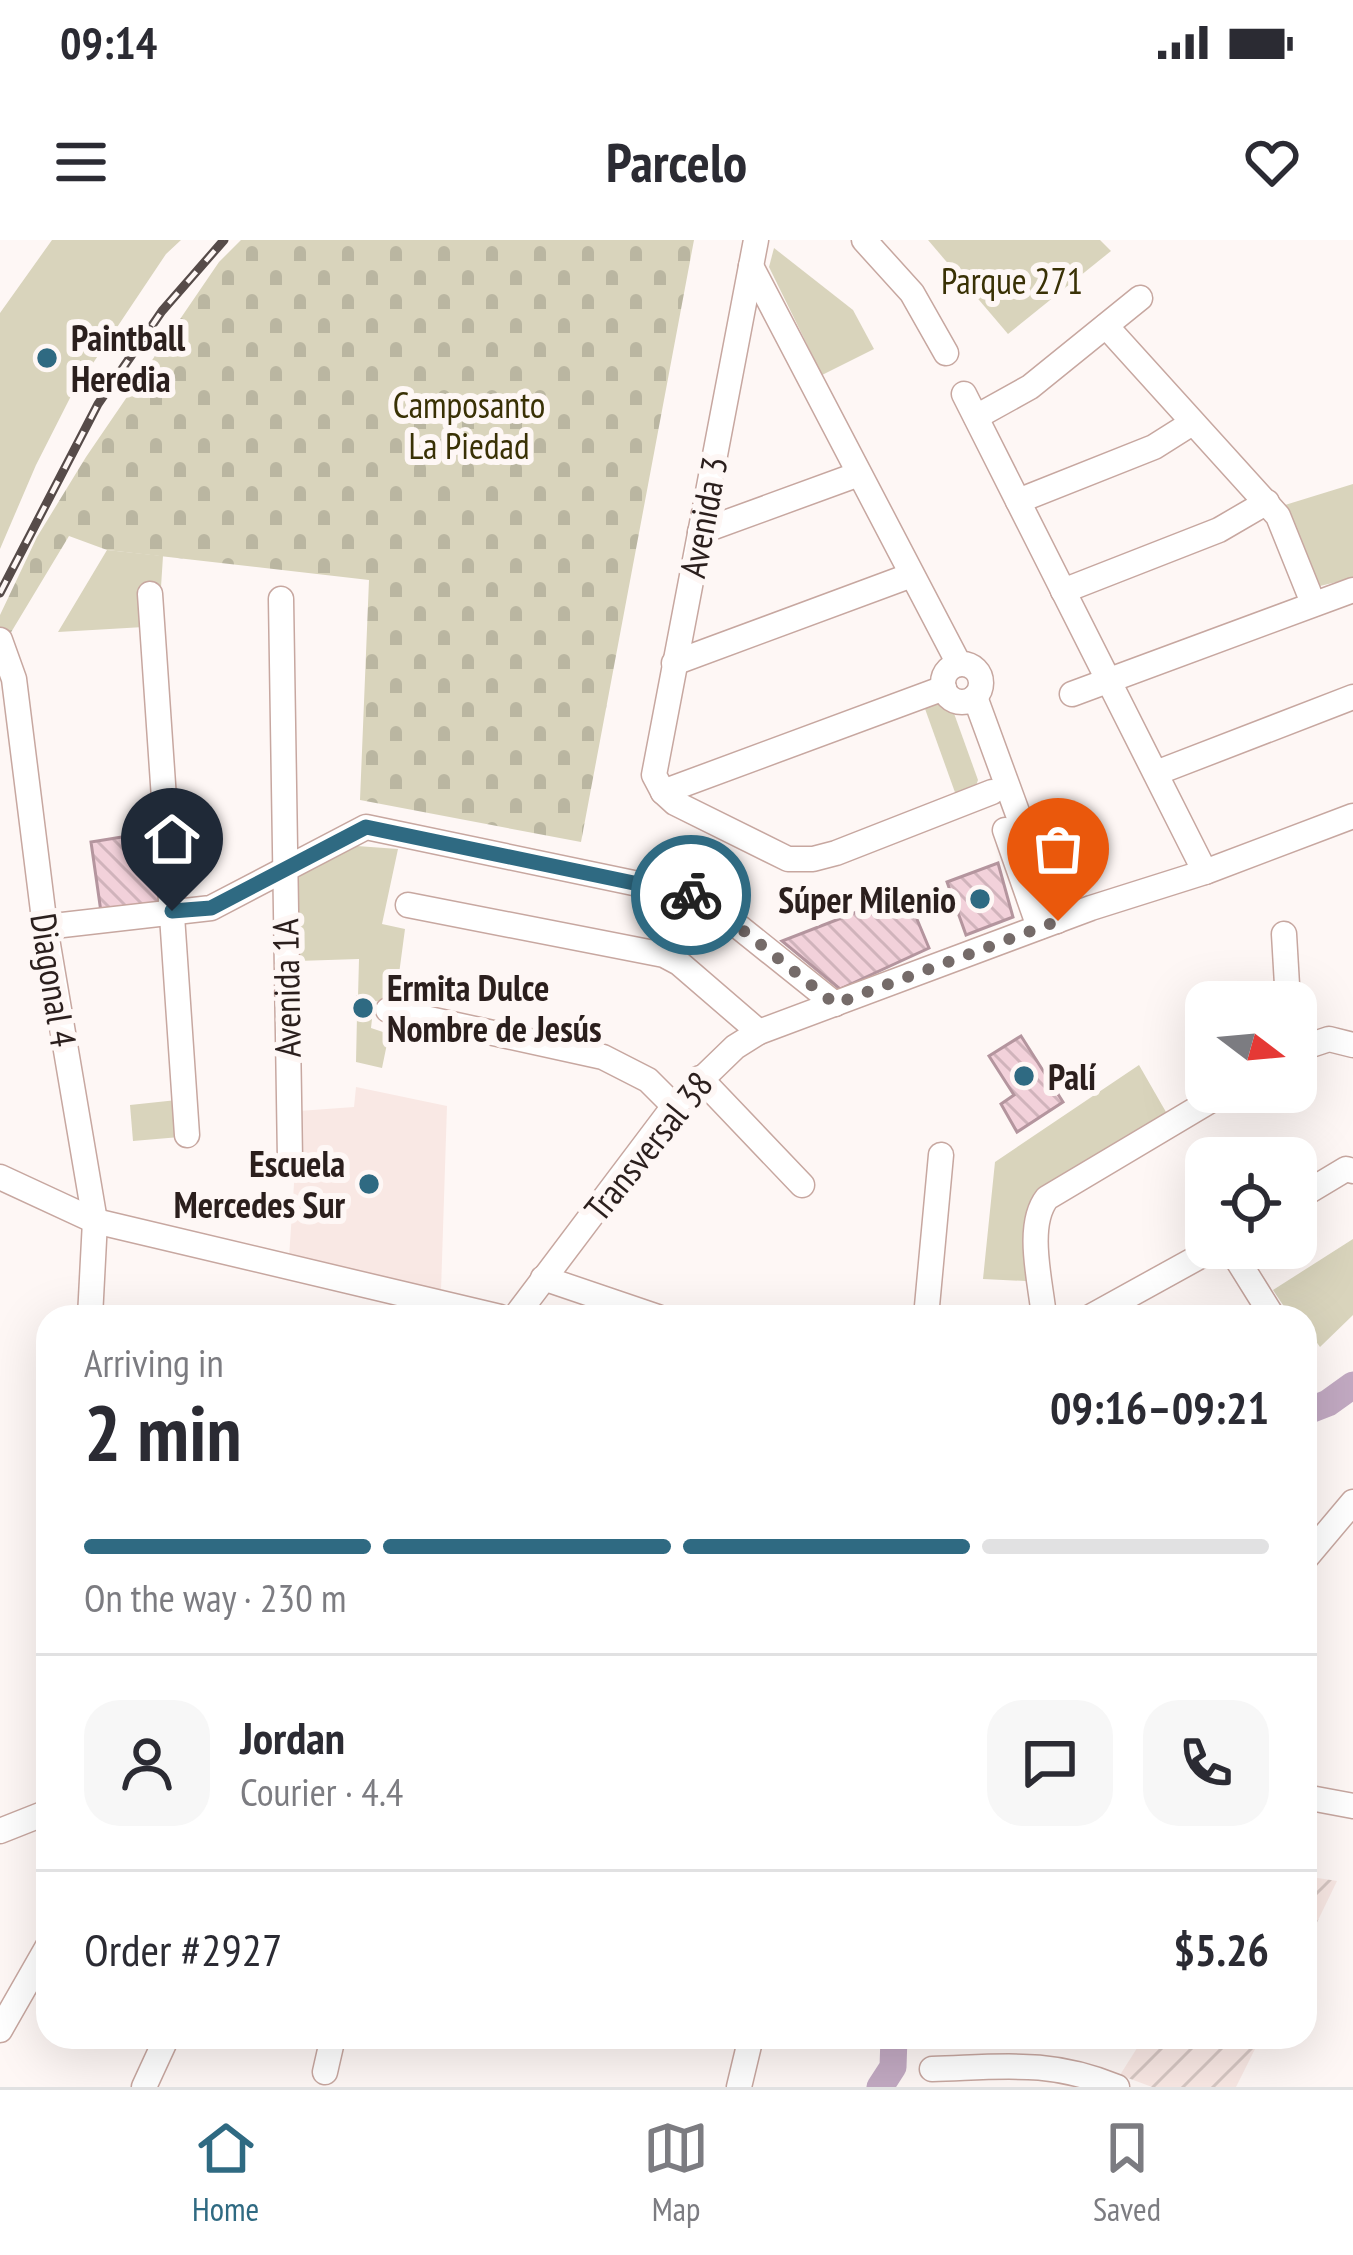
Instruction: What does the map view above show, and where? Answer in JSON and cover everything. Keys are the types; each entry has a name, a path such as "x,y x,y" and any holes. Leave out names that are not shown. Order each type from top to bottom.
{"street":[{"name":"Avenida 3","path":"663,792 654,775 654,760 756,240"},
{"path":"864,240 913,293 946,353"},
{"path":"749,276 957,685 1048,924"},
{"path":"1140,298 1030,388 970,405 1205,872"},
{"path":"1106,326 1278,516 1312,603"},
{"path":"1018,501 1154,447 1192,423"},
{"path":"700,532 852,477"},
{"path":"1063,591 1219,530 1267,502"},
{"path":"674,663 903,579"},
{"path":"1072,694 1353,590"},
{"path":"150,594 187,1136"},
{"name":"Avenida 1A","path":"281,599 290,1160"},
{"name":"Diagonal 4","path":"2,642 14,679 44,927 95,1221 91,1305"},
{"path":"957,685 663,792 675,803 729,826 769,851 788,859 813,860 992,793"},
{"path":"957,685 992,793 1048,924"},
{"path":"1156,773 1353,697"},
{"name":"Transversal 38","path":"524,1305 674,1106 735,1047 759,1032 1353,816"},
{"path":"44,927 211,908 366,827 691,895 709,903 835,1004"},
{"path":"408,904 664,955 759,1032"},
{"path":"1284,934 1287,981"},
{"path":"388,1010 603,1057 648,1080 674,1106"},
{"path":"1317,1043 1329,1039 1353,1045"},
{"path":"700,1078 802,1185"},
{"path":"1043,1305 1036,1225 1047,1198 1191,1113"},
{"path":"927,1305 941,1155"},
{"path":"1317,1186 1346,1169 1353,1171"},
{"path":"0,1177 95,1221 449,1305"},
{"path":"1131,1305 1185,1268"},
{"path":"1243,1269 1266,1305"},
{"path":"543,1278 623,1305"},
{"path":"1317,1545 1353,1502"},
{"path":"1317,1798 1351,1799"},
{"path":"0,1831 36,1818"},
{"path":"0,2030 36,1967"},
{"path":"144,2087 161,2049"},
{"path":"325,2072 330,2049"},
{"path":"740,2087 749,2049"},
{"path":"932,2069 985,2076 1058,2068 1117,2087"}],"shaded area":[{"name":"Escuela Mercedes Sur","path":"356,1087 447,1106 441,1291 289,1257 299,1111 354,1107"},
{"path":"1317,1878 1337,1881 1317,1922"},
{"path":"1136,2049 1255,2049 1236,2087 1152,2087 1120,2075"}],"green space":[{"name":"Paintball Heredia","path":"52,240 181,240 166,254 71,396 0,549 0,313"},
{"name":"Camposanto La Piedad","path":"241,240 694,240 581,842 360,800 369,580 107,550 69,536 4,644 0,640 0,615 37,537 219,262"},
{"name":"Parque 271","path":"928,240 1100,240 1111,251 1008,334"},
{"path":"774,248 853,310 874,349 822,375 769,267"},
{"path":"1353,484 1353,578 1320,586 1311,576 1285,505"},
{"path":"107,550 163,556 161,587 143,586 144,627 58,632"},
{"path":"940,699 951,705 978,780 974,791 957,798 924,706"},
{"path":"357,846 398,849 382,924 405,929 395,1004 374,1001 371,1028 389,1034 382,1068 356,1062 357,1016 369,1000 358,997 359,959 297,961 296,874"},
{"path":"1139,1065 1170,1119 1029,1212 1026,1281 983,1279 995,1162"},
{"path":"177,1100 180,1137 133,1141 130,1105"},
{"path":"1353,1239 1353,1315 1320,1347 1317,1305 1283,1305 1273,1290 1306,1269 1317,1269 1317,1262"}],"building":[{"path":"159,831 167,903 101,912 91,842"},
{"name":"Súper Milenio","path":"998,863 1013,917 966,935 947,882"},
{"path":"906,893 929,948 840,989 782,941"},
{"name":"Ermita Dulce Nombre de Jesús","path":"358,997 369,1000 367,1017 357,1016"},
{"name":"Palí","path":"1021,1036 1063,1102 1017,1132 1001,1104 1014,1095 989,1056"}],"waterway":[{"path":"1317,1407 1353,1385"},
{"path":"880,2087 893,2067 894,2049"}],"railway":[{"path":"0,593 98,404 162,311 224,240"}],"way so far":[{"path":"691,895 709,903 835,1004 1058,921"}],"place":[{"name":"Paintball Heredia","path":"47,358"},
{"name":"Súper Milenio","path":"980,899"},
{"name":"Ermita Dulce Nombre de Jesús","path":"363,1008"},
{"name":"Palí","path":"1024,1076"},
{"name":"Escuela Mercedes Sur","path":"369,1184"}],"route":[{"path":"172,911 211,908 366,827 691,895"}]}
